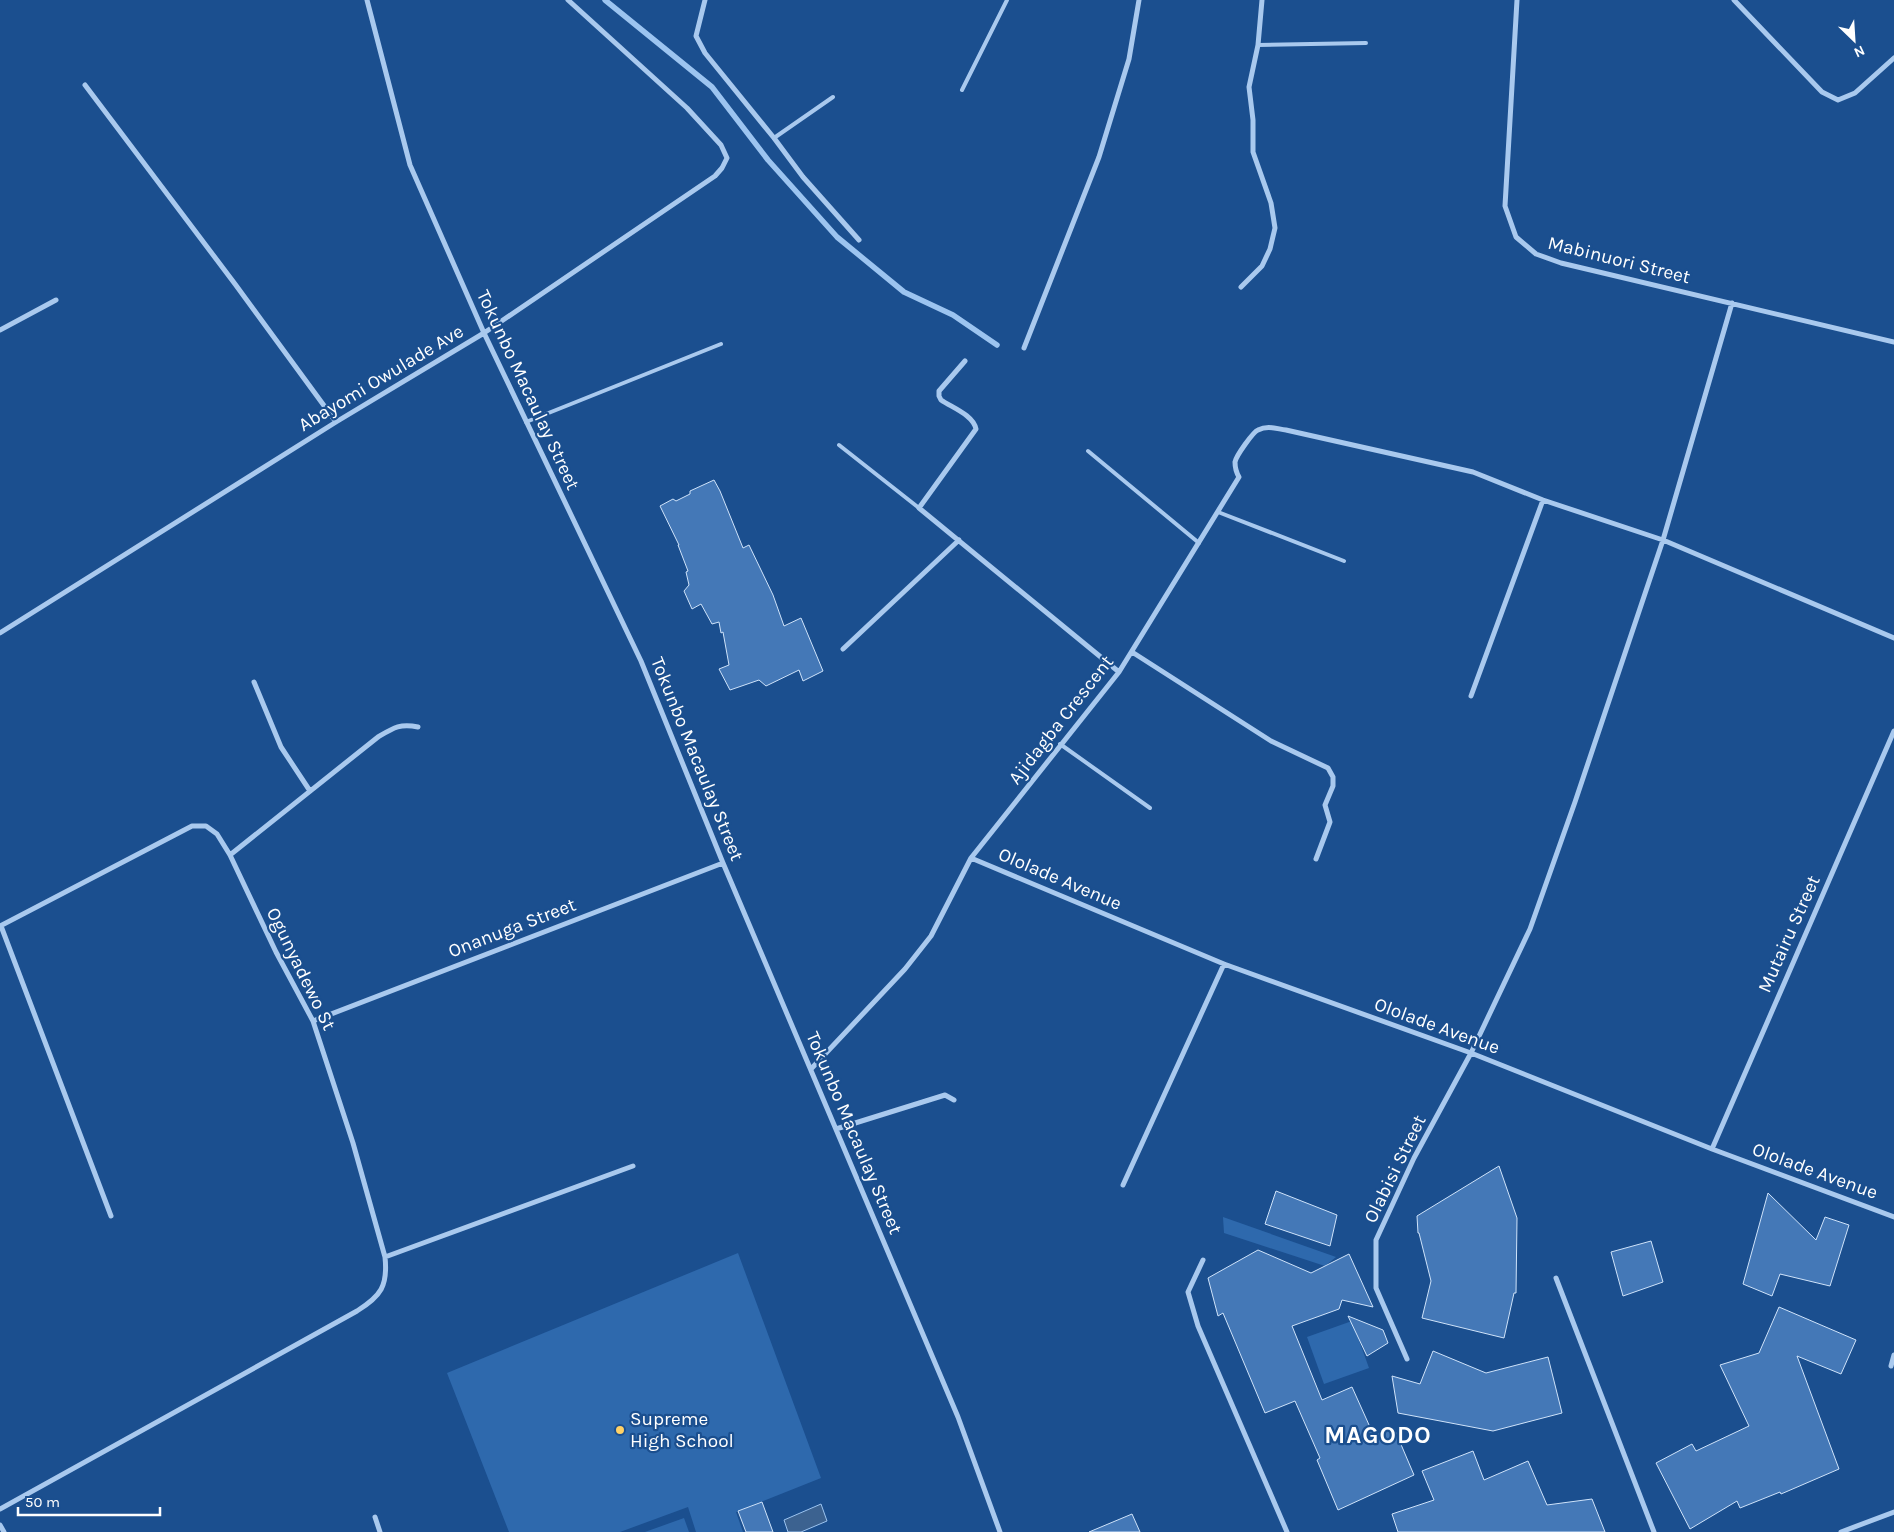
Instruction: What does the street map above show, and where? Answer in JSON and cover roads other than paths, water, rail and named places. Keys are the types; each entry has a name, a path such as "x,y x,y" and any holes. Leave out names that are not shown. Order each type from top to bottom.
{"street":[{"name":"Tokunbo Macaulay Street","path":"367,0 410,165 484,333 641,662 723,863 958,1417 1000,1532"},
{"name":"Abayomi Owulade Ave","path":"0,633 336,422 484,333 715,176 727,158 721,145 687,108 568,0"},
{"path":"705,0 696,36 705,54 774,138 803,177 859,240"},
{"path":"1024,348 1098,157 1129,59 1139,0"},
{"path":"1241,287 1262,266 1270,249 1275,228 1271,203 1253,152 1250,87 1258,45 1262,0"},
{"name":"Mabinuori Street","path":"1517,0 1505,206 1516,237 1536,254 1562,263 1894,342"},
{"path":"1734,0 1822,92 1838,100 1855,93 1894,58"},
{"path":"84,85 235,284 336,422"},
{"path":"0,330 56,300"},
{"name":"Olabisi Street","path":"1407,1359 1376,1288 1376,1240 1414,1158 1471,1053 1530,929 1664,540 1732,303"},
{"path":"965,361 939,391 938,396 941,400 968,417 975,424 976,429 919,508 1119,672"},
{"name":"Ajidagba Crescent","path":"811,1069 905,969 931,936 971,858 1119,672 1239,477 1236,471 1235,460 1252,434 1268,427 1329,439 1473,472 1543,500"},
{"path":"1471,696 1543,500 1664,540 1894,638"},
{"path":"843,649 959,540"},
{"path":"1132,652 1271,741 1328,768 1333,777 1333,786 1325,805 1330,822 1316,859"},
{"path":"254,682 281,747 310,791"},
{"path":"230,855 378,737 406,724 418,727"},
{"name":"Mutairu Street","path":"1712,1149 1894,731"},
{"name":"Ogunyadewo St","path":"0,926 192,826 206,826 218,834 230,855 276,952 313,1021 353,1143 385,1257 387,1275 374,1300 0,1509"},
{"name":"Ololade Avenue","path":"971,858 1224,964 1471,1053 1712,1149 1894,1217"},
{"name":"Onanuga Street","path":"313,1021 723,863"},
{"path":"0,926 111,1216"},
{"path":"1123,1185 1224,964"},
{"path":"836,1129 944,1095 954,1100"},
{"path":"385,1257 632,1166"},
{"path":"1203,1260 1188,1292 1198,1326 1287,1532"},
{"path":"1556,1278 1654,1532"},
{"path":"1891,1366 1894,1355"},
{"path":"1841,1532 1894,1512"},
{"path":"375,1517 380,1532"},
{"path":"0,1525 4,1532"}],"lane":[{"path":"962,90 1007,0"},
{"path":"1258,45 1366,43"},
{"path":"774,138 832,97"},
{"path":"526,422 722,344"},
{"path":"839,445 919,508"},
{"path":"1088,451 1199,543"},
{"path":"1218,512 1344,562"},
{"path":"1060,744 1150,808"}],"waterway":[{"path":"605,0 712,87 768,160 837,237 904,292 953,315 997,345"}],"place":[{"name":"Supreme High School","path":"620,1430"}],"district":[{"name":"MAGODO","path":"1378,1435"}]}
